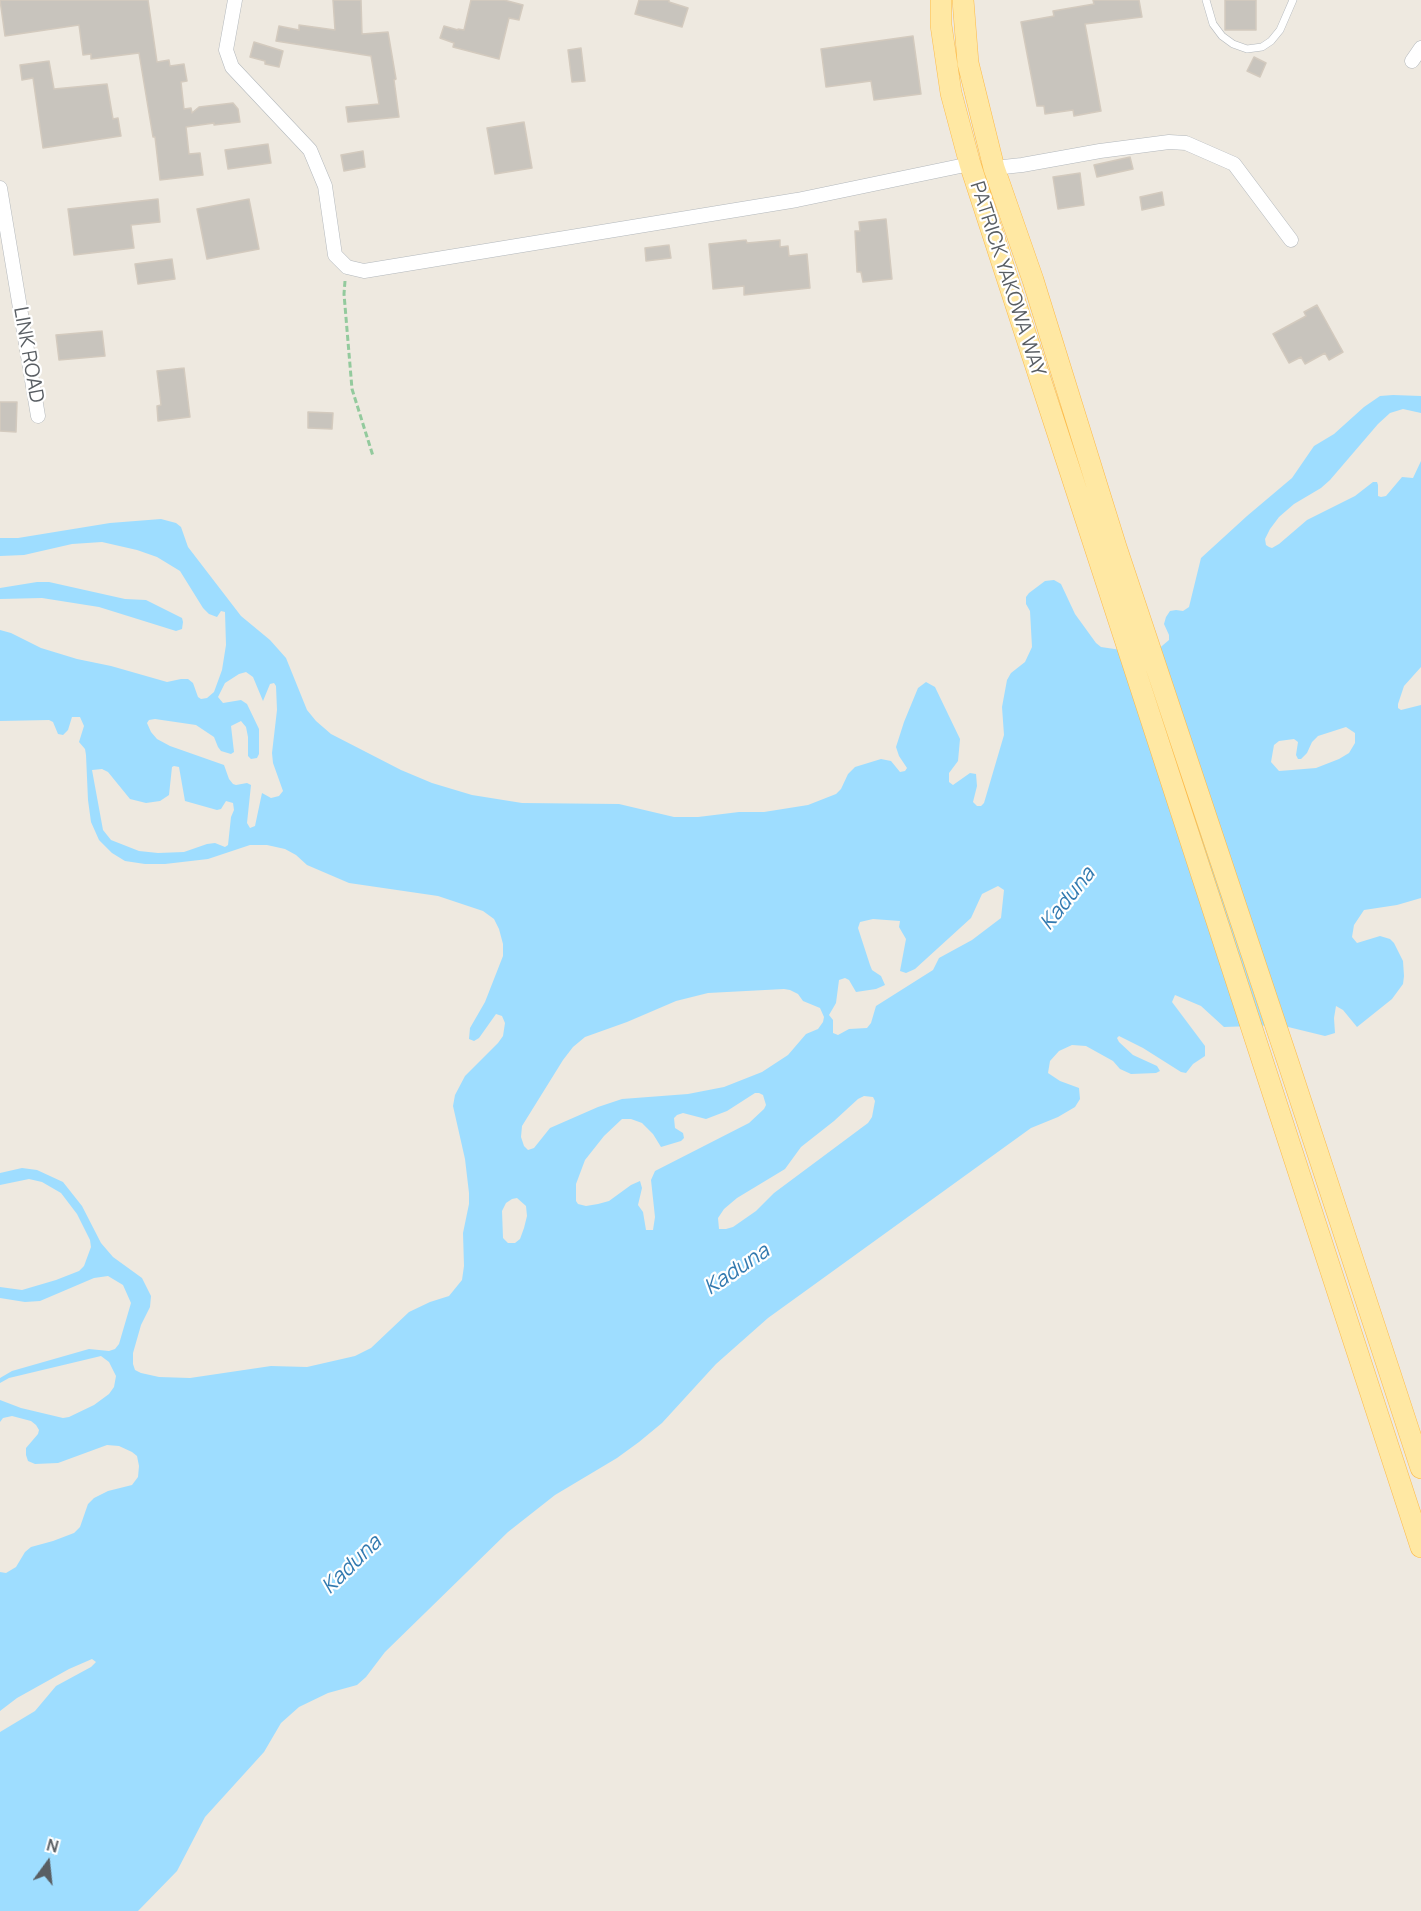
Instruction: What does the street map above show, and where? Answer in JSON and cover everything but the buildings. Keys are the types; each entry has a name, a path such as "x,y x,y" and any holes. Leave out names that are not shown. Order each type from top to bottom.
{"main road":[{"name":"PATRICK YAKOWA WAY","path":"941,0 941,25 951,93 970,164 1106,550"},
{"name":"PATRICK YAKOWA WAY","path":"963,0 968,63 994,168 1033,280 1106,550"},
{"path":"1106,550 1288,1062 1421,1468"},
{"path":"1106,550 1265,1068 1421,1547"}],"street":[{"path":"236,0 226,50 232,67 310,150 325,186 335,255 346,267 364,271 387,268 797,200 970,164"},
{"path":"1412,61 1421,48"},
{"path":"994,168 1169,142 1186,143 1234,164 1291,240"},
{"name":"LINK ROAD","path":"0,188 38,416"}],"lane":[{"path":"1206,0 1213,24 1222,36 1233,44 1247,49 1262,46 1271,41 1280,30 1293,0"}],"path":[{"path":"346,267 344,294 352,389 373,456"}],"water":[{"name":"Kaduna","path":"1380,396 1421,396 1421,413 1403,409 1390,413 1330,480 1279,517 1265,539 1266,545 1272,548 1307,520 1355,496 1373,482 1377,482 1378,496 1386,496 1402,477 1413,478 1421,461 1421,667 1404,686 1398,708 1401,710 1421,705 1421,898 1397,905 1364,910 1354,925 1352,937 1357,943 1380,936 1394,943 1403,961 1404,976 1403,984 1392,999 1357,1027 1343,1010 1336,1006 1335,1033 1325,1036 1280,1025 1224,1027 1201,1006 1175,995 1172,1002 1205,1046 1205,1056 1193,1064 1186,1073 1119,1036 1117,1038 1119,1042 1133,1055 1157,1066 1160,1071 1131,1074 1086,1046 1072,1045 1059,1051 1050,1061 1048,1073 1060,1081 1079,1088 1080,1099 1075,1107 1031,1128 768,1318 716,1364 662,1423 639,1442 555,1495 508,1532 385,1652 357,1685 328,1693 299,1707 281,1723 264,1752 205,1817 177,1871 138,1911 0,1911 0,1732 35,1711 56,1686 96,1662 92,1659 69,1669 17,1698 0,1711 0,1572 6,1573 16,1567 31,1547 74,1533 80,1527 88,1504 108,1491 132,1485 138,1477 139,1466 137,1456 132,1452 119,1446 107,1445 58,1463 35,1464 28,1461 26,1448 38,1434 39,1430 36,1425 31,1421 12,1416 3,1418 0,1422 0,1400 21,1408 63,1418 94,1405 109,1394 114,1387 116,1376 109,1362 101,1356 9,1378 0,1383 0,1378 12,1371 89,1349 109,1351 115,1349 119,1344 131,1303 123,1285 108,1276 94,1278 40,1301 25,1302 0,1298 0,1287 22,1290 79,1271 84,1266 91,1247 90,1240 77,1214 61,1193 42,1182 29,1179 0,1185 0,1173 22,1168 37,1170 63,1182 82,1206 101,1243 113,1257 142,1278 151,1296 150,1307 141,1325 133,1353 135,1370 159,1377 190,1378 271,1366 307,1367 355,1356 371,1348 409,1312 449,1296 462,1280 463,1233 469,1193 465,1159 453,1106 455,1095 465,1076 498,1043 503,1036 505,1023 502,1016 496,1014 479,1038 474,1041 469,1039 470,1028 485,1002 503,956 499,929 494,919 483,911 438,896 349,883 307,865 285,849 267,845 250,845 208,859 165,864 125,861 112,853 99,840 91,822 86,755 85,749 79,742 84,726 80,717 72,717 68,730 63,735 58,734 53,722 49,720 0,721 0,630 41,648 77,659 167,682 188,679 193,683 201,699 207,698 214,692 222,670 226,645 225,612 221,611 217,617 209,614 180,571 157,557 137,550 102,542 72,544 24,555 0,556 0,538 18,538 110,523 161,519 176,523 181,527 188,547 241,616 270,640 286,658 307,710 316,721 331,734 401,770 432,783 472,795 522,803 619,804 674,817 764,812 808,805 836,794 855,767 881,759 891,761 900,772 905,771 907,768 896,747 918,688 926,682 935,687 960,739 958,761 949,773 949,782 953,785 970,773 976,774 977,786 973,802 981,806 984,803 1004,735 1002,707 1007,680 1011,673 1025,662 1032,647 1030,611 1026,604 1026,597 1029,593 1045,581 1054,580 1061,584 1075,614 1101,647 1148,654 1156,651 1169,640 1164,624 1170,611 1183,611 1189,607 1201,558 1292,478 1314,446 1334,434","holes":["246,672 253,677 263,701 270,684 274,683 276,686 277,710 272,753 273,763 283,791 279,796 271,798 262,793 255,826 250,828 247,823 251,785 233,784 224,765 170,746 157,739 147,723 155,719 196,725 214,737 221,751 231,754 234,752 231,726 241,721 246,727 248,756 251,759 257,758 259,729 247,704 241,700 223,703 218,697 225,683","1346,727 1355,733 1355,743 1349,753 1316,768 1279,771 1271,762 1274,745 1279,741 1294,739 1298,742 1296,755 1298,759 1307,753 1318,736","174,766 179,767 185,801 217,810 221,809 226,801 233,803 234,810 228,845 225,847 215,843 184,852 158,853 139,851 111,840 103,830 92,770 102,769 108,772 130,799 146,803 160,801 169,795 172,767","998,886 1004,890 1001,918 972,940 939,958 933,970 876,1006 871,1023 867,1028 849,1029 838,1035 833,1033 833,1020 829,1015 836,1003 839,980 845,978 849,980 856,992 885,985 881,976 872,970 870,965 858,928 860,922 873,919 900,921 899,927 906,939 900,971 906,973 915,969 971,918 982,894","784,989 798,994 803,1001 820,1008 824,1017 818,1029 806,1034 788,1055 762,1072 724,1087 688,1094 622,1099 550,1128 534,1148 528,1150 524,1146 521,1137 522,1126 573,1047 585,1037 676,1001 708,993","755,1093 763,1095 766,1105 749,1123 655,1171 651,1180 655,1217 653,1230 646,1230 643,1212 638,1205 642,1188 640,1181 609,1201 586,1206 576,1201 576,1184 585,1160 604,1136 622,1119 642,1123 661,1147 684,1138 683,1133 675,1128 674,1118 677,1115 683,1113 706,1119 727,1111","864,1096 873,1097 875,1101 872,1117 868,1123 774,1193 756,1211 733,1227 719,1229 718,1218 724,1209 737,1198 785,1169 801,1147 858,1099","517,1198 526,1206 527,1216 524,1228 520,1239 515,1243 508,1243 503,1238 502,1211 506,1203"]},
{"path":"49,582 125,599 146,600 182,618 182,629 176,631 99,607 42,598 0,599 0,588"}]}
